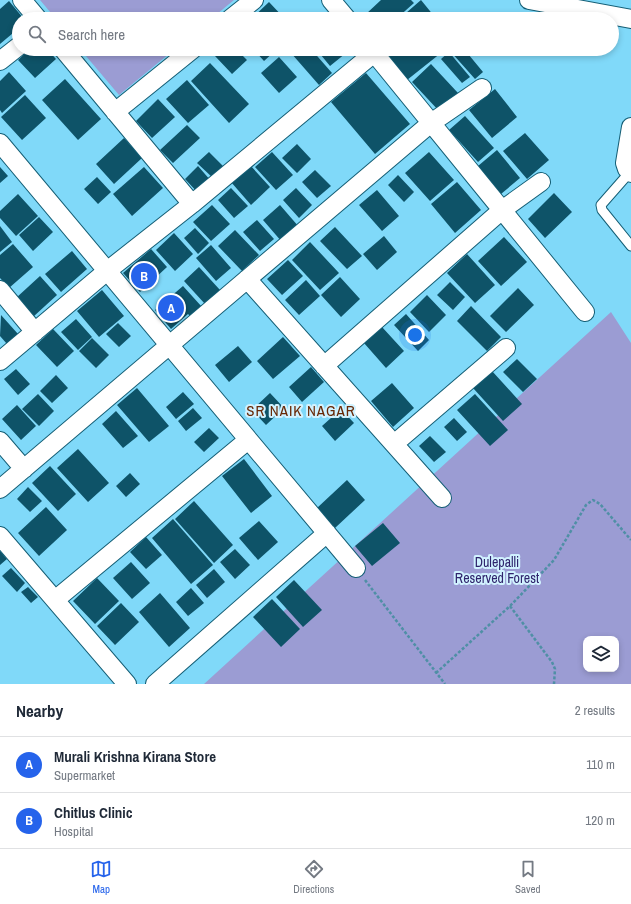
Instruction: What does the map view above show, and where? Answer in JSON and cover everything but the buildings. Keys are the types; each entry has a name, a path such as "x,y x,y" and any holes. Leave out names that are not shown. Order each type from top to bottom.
{"street":[{"path":"22,0 32,12"},
{"path":"239,12 254,0"},
{"path":"331,0 341,12"},
{"path":"529,0 593,12"},
{"path":"619,17 631,19"},
{"path":"0,61 12,52"},
{"path":"69,56 192,204"},
{"path":"115,112 184,56"},
{"path":"0,361 107,271 192,204 367,56"},
{"path":"377,56 585,312"},
{"path":"0,489 431,123 482,88"},
{"path":"630,173 625,163 631,128"},
{"path":"0,143 356,568"},
{"path":"324,366 502,210 541,182"},
{"path":"247,279 442,498"},
{"path":"0,290 35,332"},
{"path":"394,444 506,348"},
{"path":"55,600 248,440"},
{"path":"0,441 24,469"},
{"path":"155,684 326,533"},
{"path":"0,536 127,684"}],"lane":[{"path":"630,173 601,205 602,210 631,246"}],"path":[{"path":"436,673 510,606 554,560 586,504 593,500 600,504 631,540"},
{"path":"356,568 445,684"},
{"path":"510,606 552,662 555,669 554,684"}],"green space":[{"path":"40,0 234,0 219,12 50,12"},
{"path":"86,56 166,56 119,95"},
{"name":"Dulepalli Reserved Forest","path":"611,312 631,343 631,684 204,684"}],"place":[{"name":"Chitlus Clinic","path":"144,276"},
{"name":"Murali Krishna Kirana Store","path":"171,308"}],"district":[{"name":"SR NAIK NAGAR","path":"301,410"}]}
